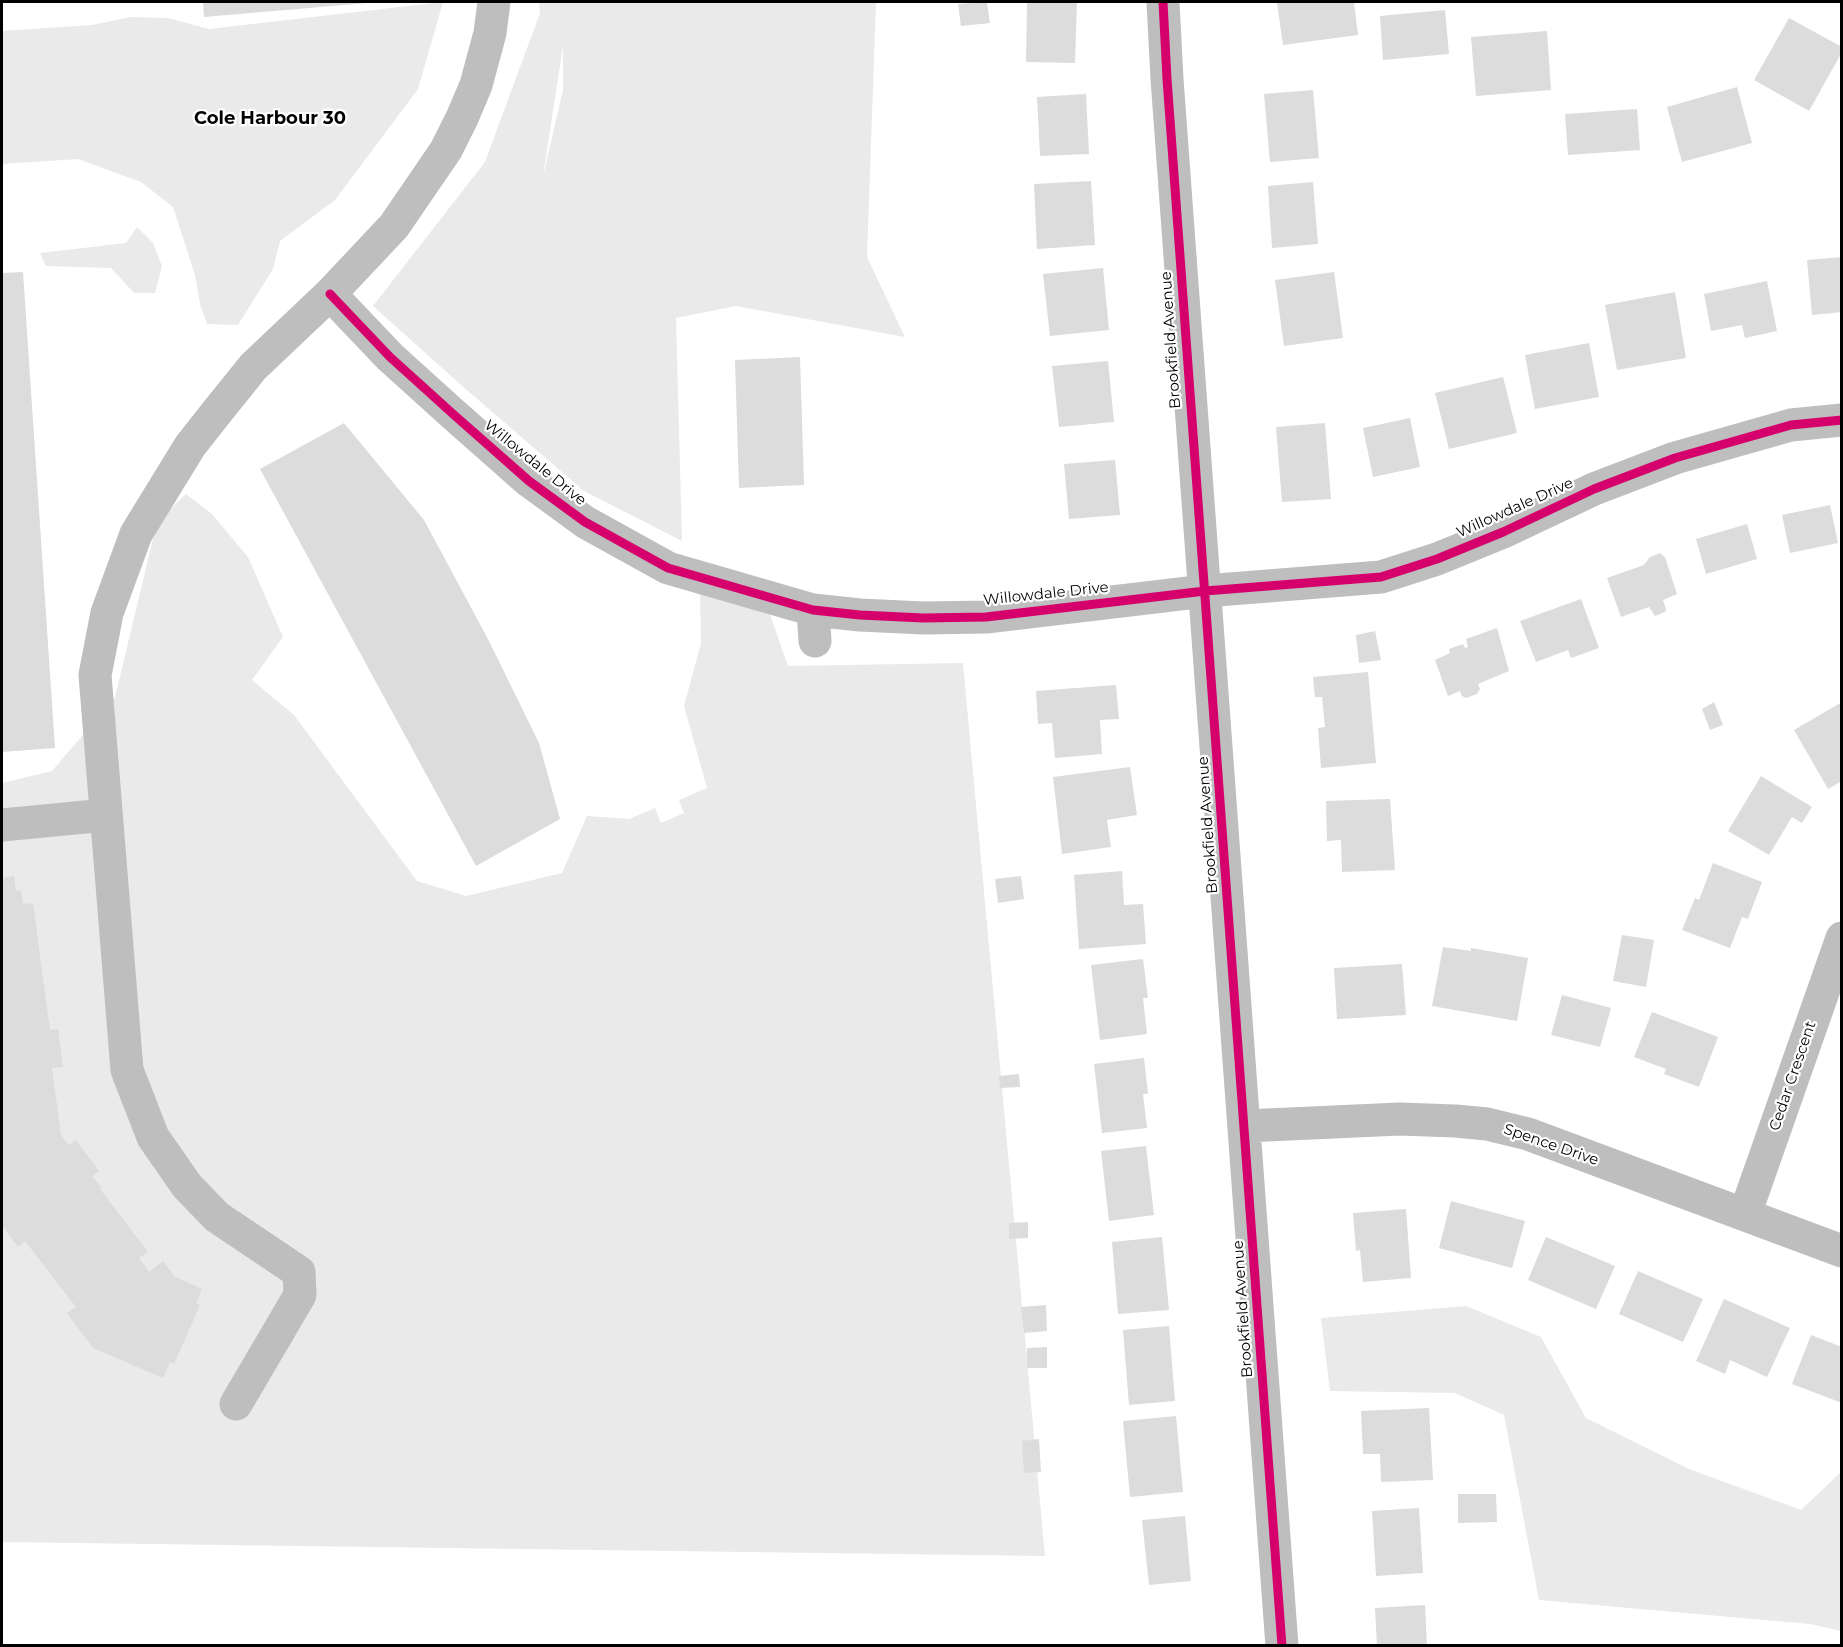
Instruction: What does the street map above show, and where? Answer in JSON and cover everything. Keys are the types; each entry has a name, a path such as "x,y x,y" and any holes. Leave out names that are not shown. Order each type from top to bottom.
{"street":[{"path":"236,1404 300,1294 299,1272 217,1217 187,1186 153,1137 127,1070 95,675 107,613 136,534 190,446 253,367 330,294 394,226 446,150 479,77 490,33 494,2"},
{"name":"Brookfield Avenue","path":"1163,2 1282,1646"},
{"name":"Willowdale Drive","path":"330,294 390,357 453,414 529,480 585,522 668,568 814,626 923,618 986,617 1205,591 1381,577 1437,560 1594,489 1675,458 1791,425 1842,420"},
{"path":"2,825 106,815"},
{"name":"Cedar Crescent","path":"1745,1214 1842,938"},
{"name":"Spence Drive","path":"1245,1126 1400,1119 1487,1124 1527,1134 1842,1251"}],"shaded area":[{"path":"443,2 418,89 335,200 280,241 273,269 238,325 207,324 200,304 195,275 173,207 141,182 78,159 2,164 2,31 92,25 131,17 168,18 209,29"},
{"path":"539,2 876,2 867,257 905,337 736,306 676,318 682,541 584,491 373,306 485,162 540,13","holes":["563,46 563,90 543,176"]},
{"path":"137,227 153,243 162,266 155,293 134,293 111,268 46,266 40,253 126,243"},
{"path":"186,494 212,514 248,557 283,637 252,680 294,715 417,881 466,896 562,873 587,816 629,819 655,808 661,823 684,813 679,800 707,788 684,706 701,643 700,594 764,597 788,666 963,663 1045,1556 2,1542 2,783 52,771 115,697 157,522"},
{"path":"1466,1306 1541,1337 1586,1418 1689,1469 1801,1510 1841,1472 1841,1631 1810,1624 1539,1600 1504,1415 1455,1393 1330,1391 1321,1318"}],"building":[{"path":"203,2 367,2 367,3 204,17"},
{"path":"987,2 990,23 961,26 958,4"},
{"path":"1027,2 1077,2 1075,63 1026,62"},
{"path":"1354,2 1358,35 1283,45 1277,3"},
{"path":"1445,10 1449,54 1383,60 1380,16"},
{"path":"1789,18 1842,47 1842,52 1809,111 1754,80"},
{"path":"1547,31 1551,90 1476,96 1471,37"},
{"path":"1737,87 1752,143 1682,162 1667,107"},
{"path":"1313,90 1319,158 1270,162 1264,94"},
{"path":"1086,94 1089,154 1040,156 1037,97"},
{"path":"1637,109 1640,150 1568,155 1565,114"},
{"path":"1091,181 1095,245 1037,249 1034,184"},
{"path":"1313,182 1318,244 1272,248 1268,186"},
{"path":"1842,257 1842,312 1812,315 1807,260"},
{"path":"1103,268 1109,330 1050,336 1043,274"},
{"path":"23,272 55,748 2,752 2,273"},
{"path":"1334,272 1343,338 1284,346 1275,280"},
{"path":"1767,281 1777,331 1745,338 1742,325 1711,331 1704,294"},
{"path":"1675,292 1686,358 1617,370 1605,305"},
{"path":"1589,343 1599,397 1535,409 1525,355"},
{"path":"800,357 804,485 739,488 735,360"},
{"path":"1108,361 1114,422 1059,427 1052,366"},
{"path":"1503,377 1517,433 1449,449 1435,393"},
{"path":"1410,418 1420,467 1373,477 1363,428"},
{"path":"344,423 424,520 489,641 539,743 560,819 476,866 260,469"},
{"path":"1325,423 1331,499 1282,502 1276,427"},
{"path":"1115,460 1120,515 1069,519 1064,464"},
{"path":"1830,505 1838,543 1790,553 1782,515"},
{"path":"1747,524 1757,559 1706,574 1696,539"},
{"path":"1660,553 1665,557 1677,594 1663,600 1665,612 1655,616 1649,607 1621,617 1607,578 1644,565 1650,557"},
{"path":"1581,599 1599,648 1571,658 1568,650 1536,662 1520,621"},
{"path":"1497,628 1509,671 1478,684 1480,689 1477,694 1466,698 1460,691 1448,696 1435,660 1450,653 1449,649 1463,644 1465,648 1468,647 1466,639"},
{"path":"1375,631 1381,660 1359,663 1356,635"},
{"path":"1368,672 1376,763 1321,768 1318,728 1325,727 1322,697 1315,697 1313,677"},
{"path":"1116,685 1119,719 1100,720 1102,754 1055,758 1052,723 1038,724 1036,691"},
{"path":"1714,702 1723,725 1710,730 1702,709"},
{"path":"1842,702 1842,781 1828,789 1794,730"},
{"path":"1130,767 1137,815 1107,820 1111,847 1062,854 1053,777"},
{"path":"1761,776 1812,807 1802,823 1792,817 1769,855 1728,831"},
{"path":"1390,799 1395,870 1342,872 1341,840 1327,841 1326,801"},
{"path":"1713,863 1762,882 1748,919 1742,917 1730,948 1682,930 1695,898 1699,900"},
{"path":"1122,871 1124,905 1143,904 1146,944 1079,949 1074,875"},
{"path":"14,876 16,891 21,890 23,904 33,903 50,1030 58,1029 63,1067 52,1068 61,1135 69,1145 76,1140 99,1171 92,1176 148,1252 139,1258 149,1272 163,1261 174,1276 202,1289 196,1303 200,1305 174,1364 170,1362 163,1378 93,1348 67,1313 76,1307 25,1241 18,1247 2,1225 2,878"},
{"path":"1021,876 1024,899 998,903 995,879"},
{"path":"1622,935 1654,940 1646,987 1613,981"},
{"path":"1443,947 1471,951 1471,948 1528,958 1517,1021 1432,1006"},
{"path":"1143,959 1148,998 1143,998 1147,1034 1100,1040 1091,965"},
{"path":"1402,964 1406,1015 1337,1019 1334,968"},
{"path":"1562,995 1611,1008 1600,1047 1551,1035"},
{"path":"1652,1012 1718,1037 1699,1087 1664,1074 1666,1069 1634,1057"},
{"path":"1144,1058 1148,1094 1143,1094 1147,1128 1102,1133 1094,1064"},
{"path":"1019,1074 1020,1087 1000,1088 999,1076"},
{"path":"1146,1146 1154,1215 1109,1221 1101,1151"},
{"path":"1451,1201 1525,1221 1512,1268 1439,1248"},
{"path":"1406,1209 1411,1278 1363,1282 1360,1250 1356,1251 1353,1213"},
{"path":"1028,1222 1028,1238 1009,1239 1009,1223"},
{"path":"1162,1237 1169,1310 1118,1314 1112,1242"},
{"path":"1546,1237 1615,1266 1596,1309 1528,1280"},
{"path":"1638,1271 1703,1299 1683,1342 1619,1314"},
{"path":"1724,1299 1790,1328 1767,1377 1730,1360 1725,1374 1696,1361"},
{"path":"1046,1305 1047,1331 1024,1333 1021,1307"},
{"path":"1169,1326 1175,1401 1129,1405 1123,1330"},
{"path":"1811,1335 1842,1347 1842,1403 1792,1384"},
{"path":"1047,1347 1047,1368 1027,1368 1027,1348"},
{"path":"1429,1408 1433,1480 1381,1482 1380,1454 1363,1454 1361,1411"},
{"path":"1176,1416 1183,1492 1130,1497 1123,1421"},
{"path":"1039,1439 1041,1472 1024,1473 1022,1441"},
{"path":"1458,1494 1496,1494 1497,1522 1458,1523"},
{"path":"1419,1508 1423,1573 1376,1576 1372,1511"},
{"path":"1185,1516 1191,1581 1149,1585 1142,1520"},
{"path":"1425,1605 1427,1646 1377,1646 1375,1608"}],"cycle path":[{"path":"1163,2 1282,1646"},
{"path":"330,294 390,357 453,414 529,481 585,522 668,568 813,610 860,615 923,618 986,617 1205,591 1381,577 1437,559 1503,532 1594,489 1675,458 1791,425 1842,420"}],"district":[{"name":"Cole Harbour 30","path":"270,119"}]}
